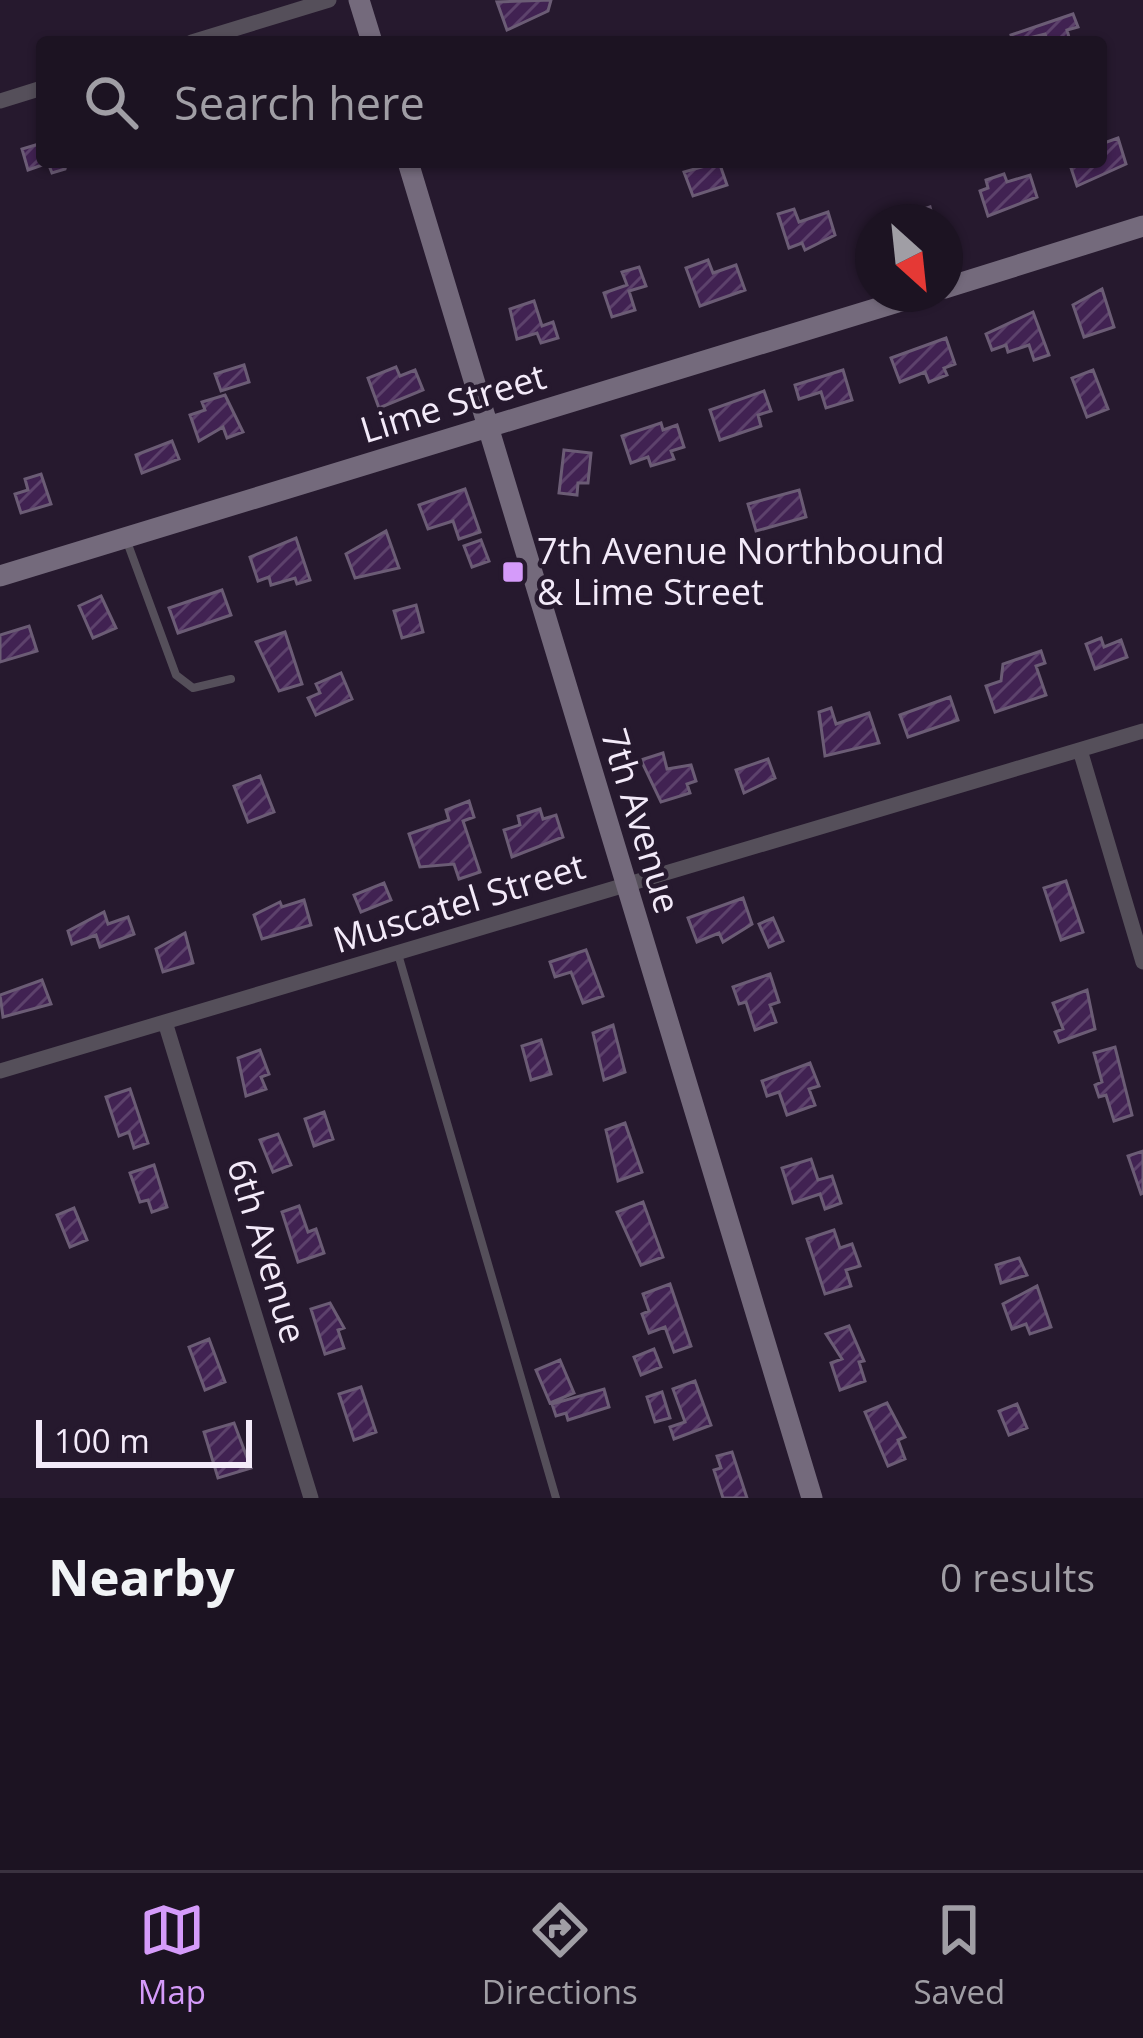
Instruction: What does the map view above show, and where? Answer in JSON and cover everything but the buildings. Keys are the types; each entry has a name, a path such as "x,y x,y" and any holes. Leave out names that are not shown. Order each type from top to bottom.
{"street":[{"path":"211,36 328,0"},
{"path":"359,0 370,36"},
{"path":"0,101 36,90"},
{"name":"7th Avenue","path":"410,168 812,1498"},
{"path":"963,282 1143,226"},
{"name":"Lime Street","path":"0,576 866,312"},
{"name":"Muscatel Street","path":"0,1070 1143,730"},
{"path":"1080,750 1143,962"},
{"name":"6th Avenue","path":"165,1022 311,1498"}],"lane":[{"path":"126,537 176,675 193,688 231,679"},
{"path":"398,952 556,1498"}],"place":[{"name":"7th Avenue Northbound & Lime Street","path":"513,572"}]}
